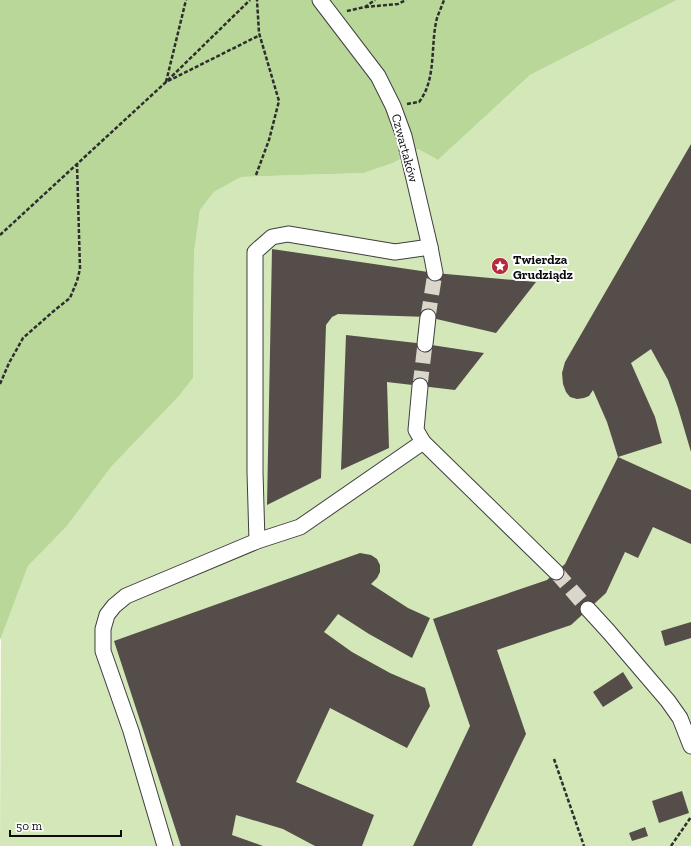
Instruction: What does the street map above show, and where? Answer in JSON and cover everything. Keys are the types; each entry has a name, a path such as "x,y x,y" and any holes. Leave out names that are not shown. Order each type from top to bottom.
{"street":[{"name":"Czwartaków","path":"320,0 378,76 393,106 404,136 435,273"},
{"path":"257,541 255,472 255,252 272,237 288,234 395,252 430,247"},
{"path":"426,344 428,317"},
{"path":"420,386 416,430 423,442 556,572"},
{"path":"165,846 131,732 103,651 103,629 107,616 114,606 126,596 257,541 300,527 423,442"},
{"path":"588,609 668,701 680,718 691,746"}],"path":[{"path":"166,82 186,0"},
{"path":"0,235 166,82 250,0"},
{"path":"256,174 269,140 279,101 260,35 257,0"},
{"path":"365,8 376,0"},
{"path":"353,11 398,4 406,0"},
{"path":"393,106 418,102 426,93 430,74 437,18 444,0"},
{"path":"166,82 260,35"},
{"path":"0,384 9,363 23,338 70,298 77,281 80,269 77,164"},
{"path":"554,759 584,846"},
{"path":"672,846 691,817"}],"green space":[{"path":"0,0 677,0 530,75 438,160 418,149 393,163 364,173 241,177 214,192 200,210 194,253 193,378 179,396 111,467 67,526 28,566 0,640"},
{"path":"677,0 691,0 691,846 0,846 1,636 28,566 67,526 111,467 179,396 193,378 194,253 200,210 214,192 241,177 364,173 393,163 418,149 438,160 530,75"}],"building":[{"path":"691,144 691,452 668,380 651,349 631,363 655,417 662,443 618,457 607,422 593,390 589,396 584,398 577,399 570,397 563,384 562,373 565,362"},
{"path":"272,249 435,273 536,282 496,333 428,317 338,314 332,317 326,325 321,478 267,505"},
{"path":"346,335 425,344 484,353 455,390 387,382 389,448 341,470"},
{"path":"618,457 691,490 691,544 653,527 638,558 625,552 606,593 571,625 497,650 526,734 472,846 413,846 470,726 433,619 547,580 565,564"},
{"path":"360,553 371,555 377,559 380,565 380,572 371,584 408,608 430,618 412,658 369,634 338,614 324,632 352,652 390,673 425,688 430,706 407,748 330,708 296,782 374,815 362,846 315,846 283,829 236,815 232,835 263,846 181,846 114,641"},
{"path":"691,622 691,638 665,646 661,631"},
{"path":"623,672 633,688 603,707 593,692"},
{"path":"682,791 689,813 659,823 652,801"},
{"path":"645,827 648,836 632,841 629,833"}],"tunnel":[{"path":"428,317 435,273"},
{"path":"420,386 425,344"},
{"path":"556,572 588,609"}],"place":[{"name":"Twierdza Grudziądz","path":"500,266"}]}
